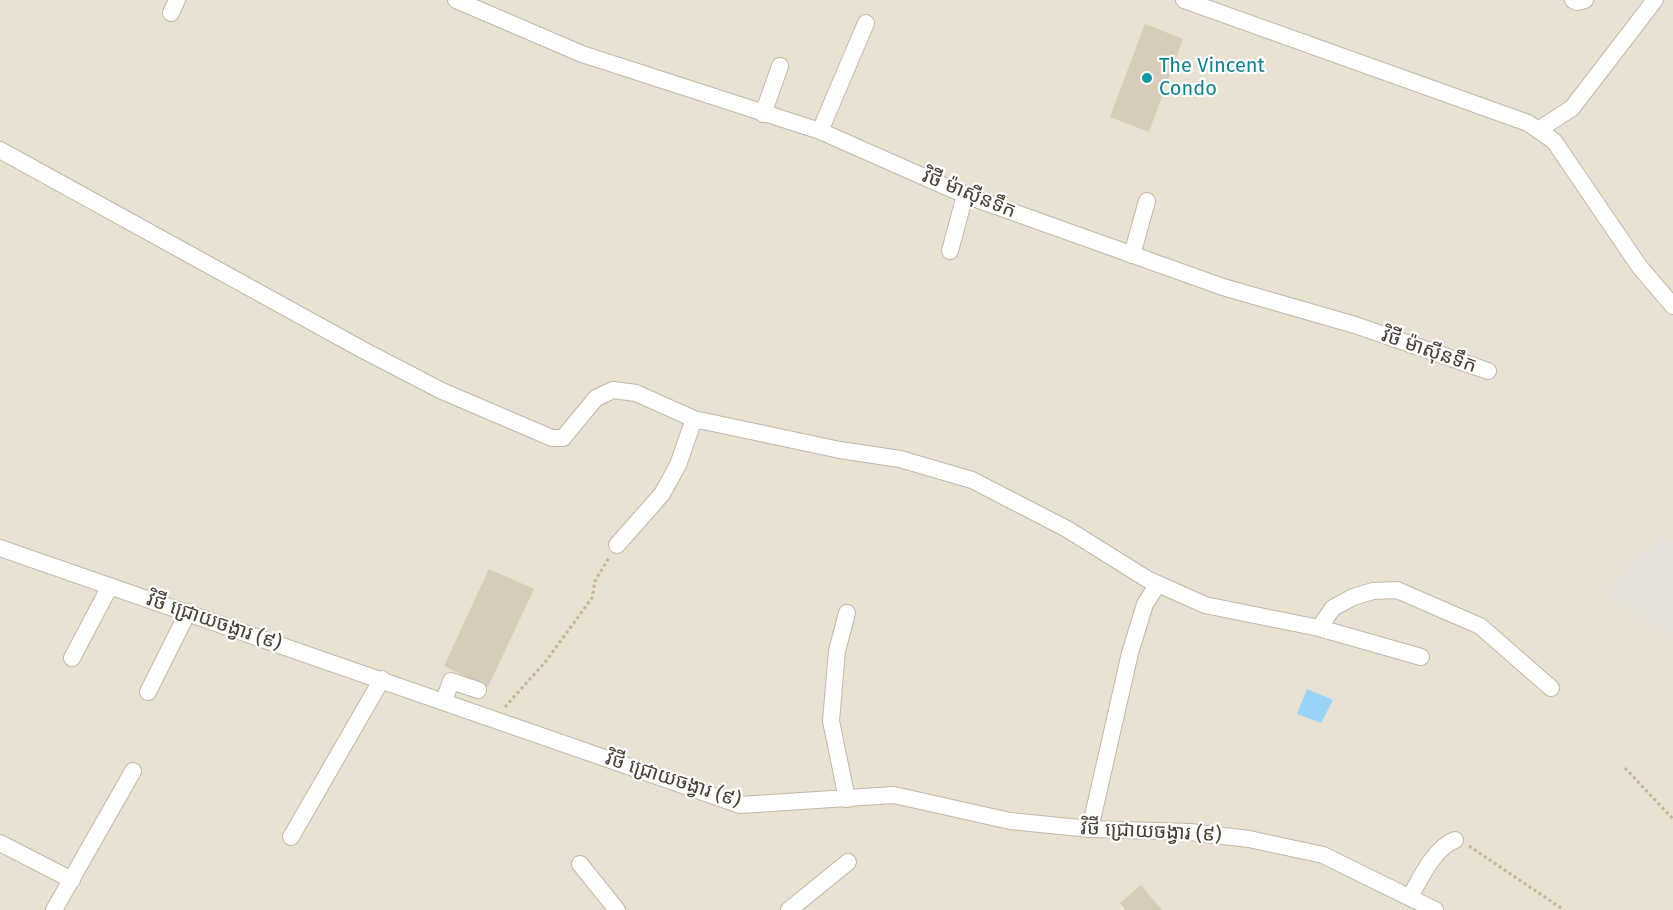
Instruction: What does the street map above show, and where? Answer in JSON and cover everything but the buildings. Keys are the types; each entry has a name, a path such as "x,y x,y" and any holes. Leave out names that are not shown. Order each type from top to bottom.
{"street":[{"name":"វិថី ម៉ាស៊ីនទឹក","path":"456,0 582,54 820,131 965,195 1223,287 1355,325 1488,371"},
{"path":"1184,0 1528,123 1554,141 1639,266 1673,306"},
{"path":"1573,0 1577,2 1585,0"},
{"path":"1538,130 1572,108 1655,0"},
{"path":"820,131 866,23"},
{"path":"763,114 780,66"},
{"path":"0,150 363,350 442,391 552,438 563,438 596,398 613,390 636,393 694,419 840,450 900,459 972,480 1067,529 1158,584 1205,605 1318,628 1422,657"},
{"path":"950,251 965,195"},
{"path":"1132,255 1148,201"},
{"path":"617,545 662,494 678,465 694,419"},
{"name":"វិថី ជ្រោយចង្វារ (៩)","path":"0,549 382,679 740,805 902,796 1010,821 1090,829 1190,832 1249,839 1323,855 1435,910"},
{"path":"1090,829 1130,653 1145,604 1158,584"},
{"path":"72,658 110,586"},
{"path":"1318,628 1333,608 1353,597 1373,591 1397,591 1480,626 1551,688"},
{"path":"148,692 188,612"},
{"path":"847,613 837,651 831,721 847,799"},
{"path":"291,837 382,679"},
{"path":"444,701 451,681 479,688 469,710"},
{"path":"54,910 133,771"},
{"path":"1410,897 1429,866 1447,843 1455,840"},
{"path":"0,843 72,880"},
{"path":"789,910 848,862"},
{"path":"579,864 616,910"}],"path":[{"path":"494,720 546,661 592,598 595,581 617,545"},
{"path":"1625,768 1673,819"},
{"path":"1455,840 1461,841 1564,910"}],"shaded area":[{"path":"0,0 1673,0 1673,910 0,910"},
{"path":"1660,534 1671,541 1673,539 1673,636 1606,596 1639,551 1645,556"}],"water":[{"path":"1307,689 1333,700 1321,723 1297,714"}],"place":[{"name":"The Vincent Condo","path":"1147,78"}]}
